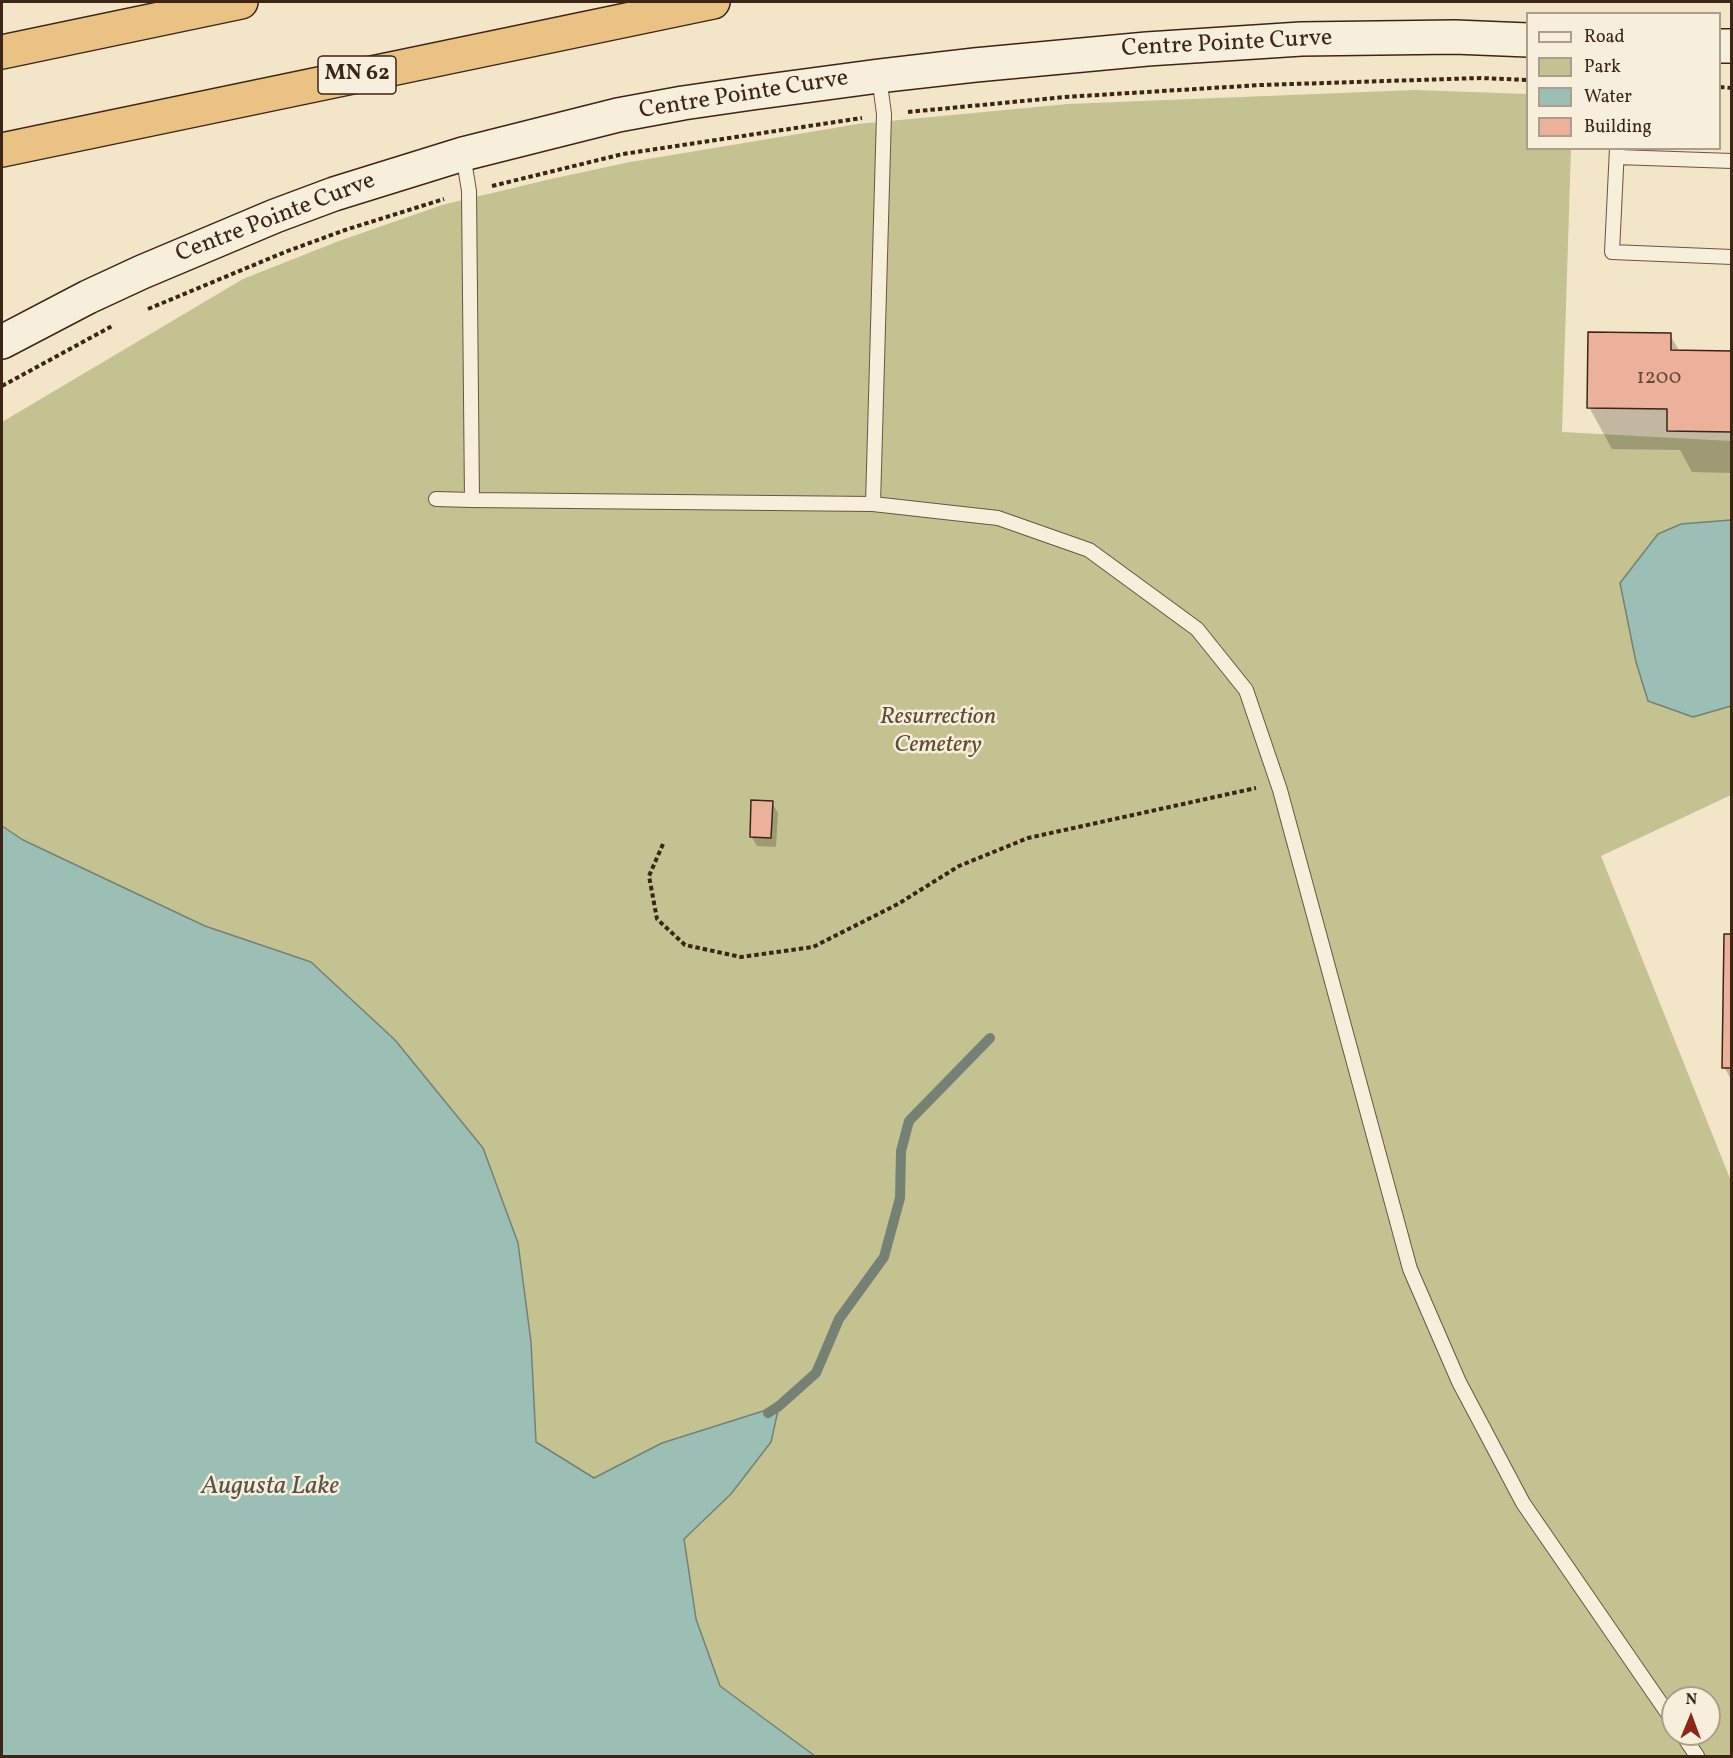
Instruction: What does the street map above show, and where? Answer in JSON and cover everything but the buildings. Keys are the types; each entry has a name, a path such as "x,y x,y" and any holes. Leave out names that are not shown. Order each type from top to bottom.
{"highway":[{"path":"2,52 241,2"},
{"name":"MN 62","path":"2,150 713,2"}],"street":[{"name":"Centre Pointe Curve","path":"2,342 88,297 216,240 334,194 463,154 618,115 683,103 879,76 975,64 1088,54 1301,39 1455,36 1526,40"}],"lane":[{"path":"873,504 884,114 879,76"},
{"path":"1731,161 1617,153 1612,252 1731,258"},
{"path":"463,154 469,191 472,500"},
{"path":"436,499 873,504 998,519 1089,550 1197,629 1246,690 1278,783 1410,1269 1459,1382 1522,1503 1661,1704"}],"path":[{"path":"147,310 325,237 469,191 623,154 884,114 1065,97 1262,85 1481,78 1526,80"},
{"path":"2,386 115,325"},
{"path":"663,844 649,876 657,919 685,945 741,957 813,947 898,904 959,866 1028,838 1278,783"}],"green space":[{"name":"Resurrection Cemetery","path":"1415,90 1526,94 1526,150 1571,150 1562,432 1731,441 1731,520 1681,524 1693,717 1731,706 1731,795 1601,856 1731,1181 1731,1756 815,1756 720,1686 696,1619 684,1539 731,1494 771,1442 779,1407 662,1443 594,1478 536,1442 531,1342 518,1242 483,1148 395,1040 311,962 205,926 23,840 2,826 2,422 243,279 339,241 442,205 630,162 858,124 1068,104"}],"water":[{"path":"1731,520 1731,706 1693,717 1648,701 1636,662 1620,583 1658,534 1681,524"},
{"name":"Augusta Lake","path":"2,826 23,840 205,926 311,962 395,1040 483,1148 518,1243 531,1342 536,1442 594,1478 662,1443 779,1406 771,1442 731,1494 684,1539 696,1619 720,1686 815,1756 2,1756"}],"waterway":[{"path":"768,1413 816,1373 839,1319 884,1257 900,1198 901,1151 909,1121 990,1038"}]}
